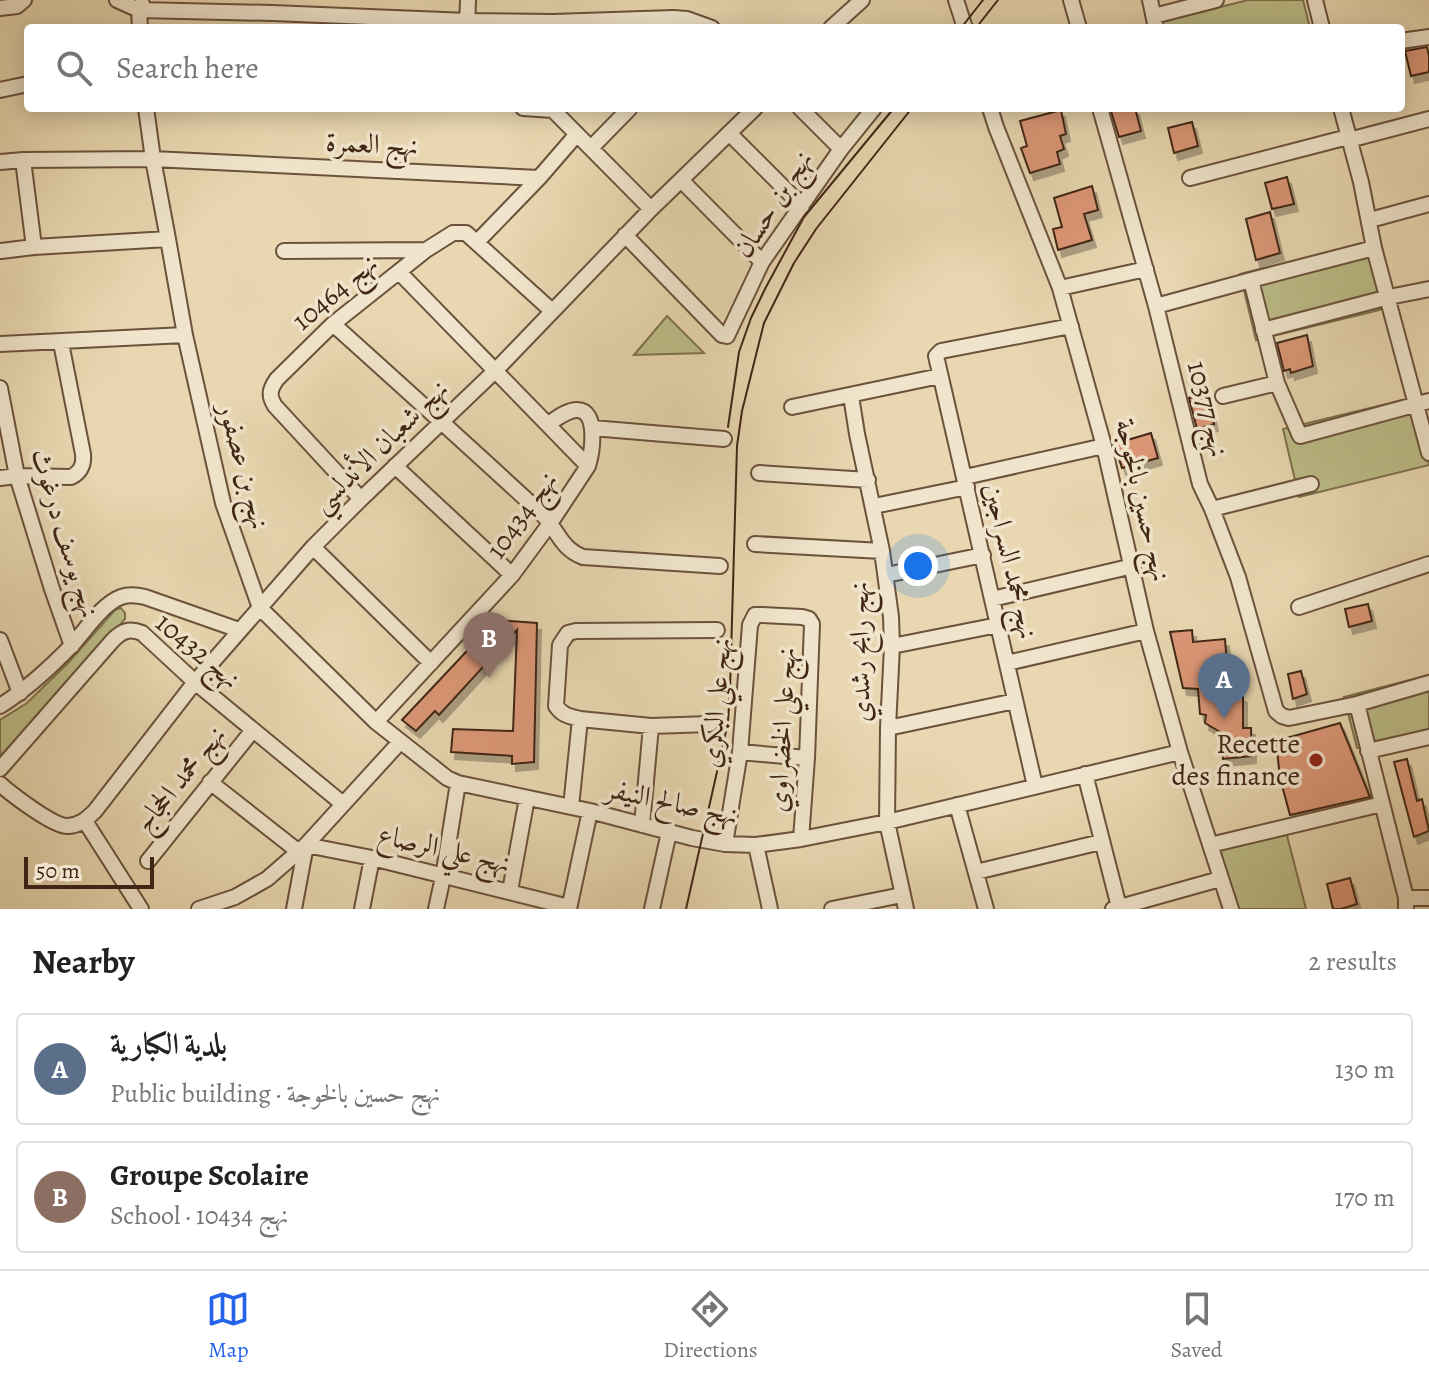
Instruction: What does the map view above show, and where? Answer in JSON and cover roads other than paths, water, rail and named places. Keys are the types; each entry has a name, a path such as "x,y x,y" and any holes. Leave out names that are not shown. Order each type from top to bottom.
{"street":[{"path":"0,8 17,6 24,0"},
{"path":"117,0 141,5 440,24"},
{"path":"468,0 470,24"},
{"path":"835,24 862,0"},
{"path":"956,0 960,24"},
{"path":"1071,0 1078,24"},
{"path":"1150,0 1155,22 1216,0"},
{"path":"1315,0 1321,24"},
{"path":"512,24 673,18 700,24"},
{"path":"1405,40 1429,37"},
{"path":"0,90 24,85"},
{"name":"نهج بن عصفور","path":"147,112 185,335 223,503 260,608"},
{"path":"555,112 651,209"},
{"path":"591,148 626,112"},
{"name":"نهج شعبان الأندلسي","path":"85,821 195,682 313,547 495,371 625,235 751,112"},
{"name":"نهج بن حسان","path":"625,235 722,335 727,336 762,262 841,149 804,112"},
{"path":"841,149 871,112"},
{"name":"نهج حسين بالخوجة","path":"991,112 1060,288 1104,446 1146,631 1180,752 1231,909"},
{"name":"نهج 10377","path":"1101,112 1156,306 1200,484 1238,577 1276,711 1289,718 1357,704"},
{"path":"1342,112 1370,220 1374,248 1423,403 1429,453"},
{"path":"1190,178 1429,119"},
{"path":"729,133 802,206"},
{"path":"552,311 477,242 577,134"},
{"name":"نهج العمرة","path":"0,161 153,159 539,178"},
{"path":"23,160 34,247"},
{"path":"681,180 762,262"},
{"path":"1370,220 1429,204"},
{"name":"نهج 10464","path":"361,499 275,406 270,398 270,388 333,324 444,237 466,233 477,242"},
{"path":"1,251 168,239"},
{"path":"1156,306 1374,248"},
{"path":"284,251 426,250"},
{"path":"1060,288 1146,269"},
{"name":"نهج 10434","path":"376,722 512,575 588,466 399,272"},
{"path":"1251,280 1277,383 1300,436 1423,403"},
{"path":"1263,330 1429,289"},
{"path":"333,324 551,522 565,547 573,554 720,566"},
{"name":"نهج محمد السراجين","path":"1035,786 936,356 941,351 1071,326"},
{"path":"0,344 185,335"},
{"path":"0,478 71,477 77,474 84,462 61,343"},
{"path":"792,407 940,376"},
{"path":"1223,396 1277,383"},
{"name":"نهج يوسف درغوث","path":"0,388 17,476 72,646"},
{"name":"نهج رابح رشدي","path":"851,396 886,575 892,646 887,822 904,902"},
{"path":"548,424 572,410 587,414 593,442 588,466"},
{"path":"592,428 724,439"},
{"path":"874,506 1104,446"},
{"path":"395,466 512,575"},
{"path":"759,473 868,480"},
{"path":"1212,509 1311,484"},
{"path":"755,544 882,551"},
{"path":"313,547 431,663"},
{"path":"886,575 983,555"},
{"path":"1299,607 1429,564"},
{"path":"992,599 1133,566"},
{"path":"0,706 20,693 72,646 109,604 121,596 145,597 239,630"},
{"name":"نهج صالح النيفر","path":"260,608 376,722 436,771 458,783 725,844 756,845 801,839 887,822 1180,752"},
{"name":"نهج علي البكري","path":"725,844 740,752 752,618 755,615 802,617 812,624"},
{"name":"نهج علي الخضراوي","path":"801,839 812,624"},
{"path":"892,646 998,625"},
{"name":"نهج 10432","path":"0,769 113,640 128,630 142,633 195,682 343,804"},
{"path":"710,724 651,726 567,716 556,706 560,645 568,633 576,631 717,630"},
{"path":"1007,663 1146,631"},
{"path":"0,640 20,693"},
{"path":"1429,683 1357,704 1406,903 1429,898"},
{"path":"888,728 1015,701"},
{"path":"571,807 580,719"},
{"path":"642,825 651,726"},
{"name":"نهج محمد الحجاج","path":"148,861 253,730"},
{"path":"1368,751 1429,737"},
{"path":"199,909 255,887 302,848 400,742"},
{"path":"740,752 807,758"},
{"path":"1085,774 1115,908 1142,905 1220,879"},
{"path":"210,782 302,848"},
{"path":"436,909 458,783"},
{"path":"0,784 57,824 71,826 85,821 141,909"},
{"path":"510,891 527,798"},
{"path":"1210,845 1382,804"},
{"path":"957,805 986,909"},
{"path":"569,908 590,811"},
{"path":"652,909 669,832"},
{"path":"976,872 1101,842"},
{"path":"756,845 770,909"},
{"path":"294,909 302,848"},
{"name":"نهج علي الرصاع","path":"302,848 372,858 569,908"},
{"path":"362,909 372,858"},
{"path":"832,909 904,902"}],"tram line":[{"path":"964,24 983,0"},
{"path":"979,24 998,0"},
{"path":"728,427 739,352 766,287 804,217 891,112"},
{"path":"686,909 728,722 737,446 742,411 764,323 794,263 816,229 909,112"}],"place":[{"name":"Groupe Scolaire","path":"489,678"},
{"name":"بلدية الكبارية","path":"1224,719"},
{"name":"Recette des finance","path":"1316,760"}]}
